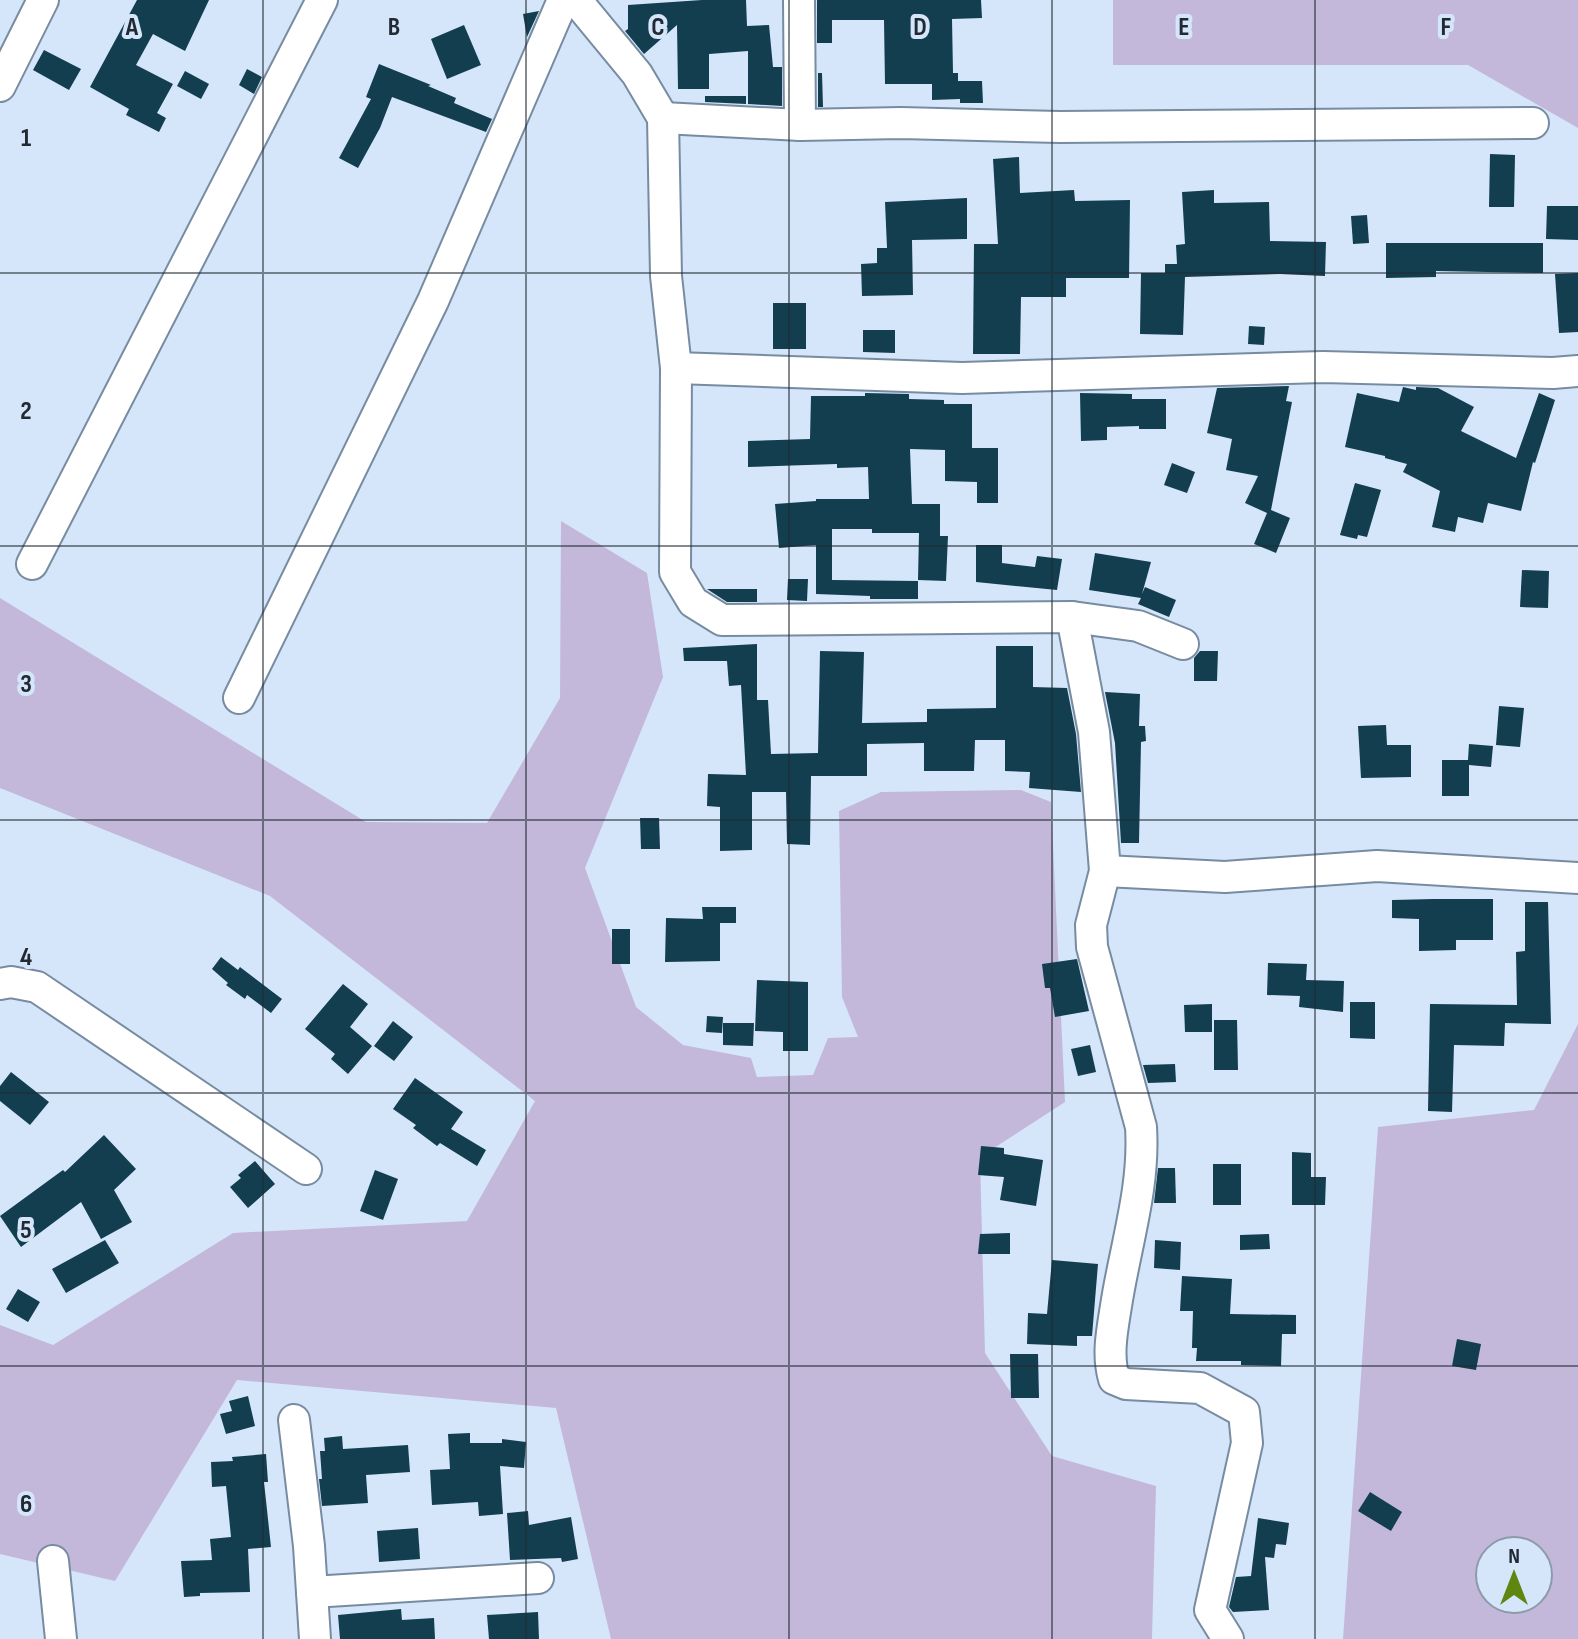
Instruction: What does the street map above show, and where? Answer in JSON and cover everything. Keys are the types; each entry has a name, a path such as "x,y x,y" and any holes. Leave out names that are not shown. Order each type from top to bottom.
{"street":[{"path":"0,86 43,0"},
{"path":"32,564 322,0"},
{"path":"239,698 433,301 563,0"},
{"path":"576,0 637,74 663,118 666,276 676,368 675,572 693,602 722,620 1072,617 1138,626 1183,644"},
{"path":"799,0 800,125"},
{"path":"663,118 800,125 901,123 1076,127 1533,123"},
{"path":"676,368 962,378 1323,367 1578,371"},
{"path":"1072,617 1094,732 1105,871 1091,925 1092,947 1141,1127 1139,1185 1112,1326 1109,1362 1114,1379 1126,1384 1200,1388 1244,1412 1247,1443 1210,1610 1228,1639"},
{"path":"1105,871 1225,877 1377,866 1578,878"},
{"path":"0,984 11,982 37,987 306,1169"},
{"path":"294,1420 309,1546 315,1639"},
{"path":"53,1561 61,1639"},
{"path":"312,1592 538,1578"}],"shaded area":[{"path":"1113,0 1578,0 1578,128 1468,65 1113,65"},
{"path":"561,521 647,573 663,677 585,868 636,1007 683,1045 751,1058 757,1077 813,1075 828,1038 858,1037 842,997 839,811 881,792 1021,790 1051,802 1065,1102 980,1157 985,1353 1052,1456 1156,1486 1152,1639 611,1639 556,1408 237,1380 115,1581 0,1554 0,1325 53,1345 233,1233 467,1221 535,1101 270,896 0,788 0,598 366,822 487,823 560,698"},
{"path":"1578,1024 1578,1639 1343,1639 1378,1127 1534,1110"}],"building":[{"path":"137,0 209,0 185,51 153,34 136,65 173,84 157,113 166,118 159,132 126,115 129,109 90,87"},
{"path":"746,0 747,26 769,25 773,67 782,67 782,106 748,104 748,51 709,54 709,89 678,89 677,25 644,54 625,31 628,29 628,5"},
{"path":"817,0 981,0 982,18 952,19 953,73 958,73 958,81 982,81 983,103 960,103 960,99 932,100 932,84 885,84 884,20 832,20 832,43 817,43"},
{"path":"539,11 527,37 523,14"},
{"path":"464,25 481,65 447,79 431,39"},
{"path":"44,50 81,69 69,90 33,70"},
{"path":"379,64 431,85 428,86 456,98 454,103 492,119 486,132 392,97 380,128 358,168 339,158 371,99 366,97"},
{"path":"247,69 262,77 254,94 239,85"},
{"path":"185,71 209,84 201,99 177,86"},
{"path":"818,73 822,73 823,107 818,107"},
{"path":"705,96 746,96 746,104 705,102"},
{"path":"1490,154 1515,155 1514,207 1489,207"},
{"path":"1019,157 1020,193 1074,190 1075,201 1130,200 1129,278 1066,278 1066,297 1021,297 1020,354 973,354 974,244 998,244 993,159"},
{"path":"1214,190 1214,203 1269,202 1270,241 1326,242 1325,276 1185,277 1183,335 1140,334 1141,273 1165,273 1165,264 1177,264 1176,245 1185,244 1182,192"},
{"path":"967,198 967,239 912,240 913,295 862,296 861,264 877,263 877,248 887,248 885,202"},
{"path":"1547,206 1578,206 1578,240 1546,239"},
{"path":"1367,215 1369,243 1353,244 1351,216"},
{"path":"1386,243 1543,243 1543,273 1436,271 1436,277 1386,278"},
{"path":"1578,273 1578,332 1559,333 1555,274"},
{"path":"773,303 806,303 806,349 773,349"},
{"path":"1249,326 1265,327 1264,345 1248,344"},
{"path":"863,330 895,330 895,353 863,352"},
{"path":"1289,386 1286,401 1292,402 1271,510 1290,518 1276,553 1254,544 1267,513 1245,503 1258,476 1226,470 1232,439 1207,433 1217,388"},
{"path":"1403,387 1416,390 1416,387 1438,388 1474,407 1461,431 1516,458 1539,393 1555,400 1533,462 1521,511 1488,503 1483,523 1458,517 1455,532 1432,527 1440,491 1403,472 1407,464 1345,447 1357,393 1399,402"},
{"path":"865,393 909,394 909,399 972,404 972,448 998,448 998,503 977,503 977,482 945,481 945,450 910,449 912,504 940,504 940,536 948,536 946,581 918,580 919,533 832,529 832,580 918,581 918,599 816,594 816,545 779,548 775,504 816,499 869,499 868,467 837,468 837,464 748,467 748,441 810,439 811,396 865,396"},
{"path":"1080,393 1132,394 1132,399 1166,399 1166,429 1107,427 1107,440 1081,441"},
{"path":"1172,463 1195,472 1187,493 1164,485"},
{"path":"1355,483 1381,490 1367,537 1358,535 1357,539 1340,535"},
{"path":"976,545 1002,545 1002,563 1035,567 1037,556 1062,559 1057,590 976,582"},
{"path":"1095,553 1151,562 1142,594 1145,587 1176,600 1169,617 1138,604 1141,598 1089,590"},
{"path":"1522,570 1549,571 1548,608 1520,607"},
{"path":"788,579 808,579 807,601 787,600"},
{"path":"707,589 757,589 757,602 727,602"},
{"path":"757,644 757,700 768,700 771,754 818,753 820,651 864,652 862,723 927,722 927,709 996,708 996,646 1033,646 1033,687 1067,688 1076,734 1081,792 1029,788 1030,772 1005,771 1005,740 975,740 974,771 924,771 924,743 867,744 867,776 811,776 810,845 787,844 786,792 752,792 752,850 720,851 720,807 707,806 708,774 746,775 741,685 729,686 727,661 684,661 683,648"},
{"path":"1200,651 1218,651 1217,681 1194,681 1194,658"},
{"path":"1105,692 1140,694 1139,726 1145,726 1146,741 1141,742 1139,843 1121,843 1115,743"},
{"path":"1499,706 1524,708 1520,747 1496,745"},
{"path":"1386,725 1387,745 1411,745 1411,777 1361,778 1358,726"},
{"path":"1469,744 1493,746 1491,767 1469,765 1469,796 1442,796 1442,760 1468,760"},
{"path":"640,818 659,818 660,849 641,849"},
{"path":"1493,899 1493,940 1456,940 1456,950 1419,951 1419,919 1392,918 1392,900"},
{"path":"1525,902 1548,902 1551,1024 1505,1023 1504,1046 1454,1045 1452,1112 1428,1111 1430,1004 1517,1005 1516,952 1525,951"},
{"path":"702,907 736,907 736,923 720,923 720,961 665,962 666,918 703,919"},
{"path":"612,929 630,929 630,964 612,964"},
{"path":"221,957 238,970 240,967 282,999 271,1013 247,995 245,999 226,985 228,983 212,969"},
{"path":"1077,959 1089,1011 1055,1017 1050,988 1045,988 1042,964"},
{"path":"1268,963 1307,964 1306,980 1344,981 1343,1012 1299,1007 1300,996 1267,995"},
{"path":"757,980 808,982 808,1051 783,1051 783,1032 755,1031"},
{"path":"343,984 368,1004 350,1027 372,1046 348,1074 331,1059 335,1054 305,1029"},
{"path":"1350,1002 1375,1002 1375,1039 1350,1038"},
{"path":"1212,1004 1212,1032 1185,1032 1184,1005"},
{"path":"707,1016 723,1017 722,1033 706,1032"},
{"path":"1214,1020 1237,1020 1238,1070 1214,1070"},
{"path":"393,1021 413,1037 394,1061 374,1046"},
{"path":"723,1023 754,1023 753,1046 723,1045"},
{"path":"1090,1045 1096,1072 1078,1076 1071,1049"},
{"path":"1175,1064 1176,1082 1148,1083 1143,1065"},
{"path":"11,1072 49,1102 30,1125 0,1101 0,1086"},
{"path":"415,1078 463,1112 451,1129 486,1150 477,1166 440,1143 437,1146 413,1128 416,1125 393,1109"},
{"path":"104,1135 136,1169 114,1190 132,1222 101,1239 81,1202 21,1247 0,1216 63,1170 65,1172"},
{"path":"981,1146 1004,1148 1004,1154 1043,1160 1036,1206 1000,1200 1004,1177 978,1175"},
{"path":"1292,1152 1311,1153 1311,1177 1326,1177 1325,1205 1292,1205"},
{"path":"255,1161 275,1184 248,1208 230,1187 241,1178 238,1175"},
{"path":"1213,1164 1241,1164 1241,1205 1213,1205"},
{"path":"1158,1168 1175,1168 1176,1203 1154,1203"},
{"path":"375,1170 398,1179 383,1220 360,1211"},
{"path":"1010,1233 1010,1254 978,1254 980,1234"},
{"path":"1269,1234 1270,1249 1240,1250 1240,1235"},
{"path":"105,1240 119,1263 66,1293 52,1269"},
{"path":"1155,1240 1181,1242 1180,1270 1154,1268"},
{"path":"1052,1260 1098,1264 1092,1336 1077,1336 1077,1346 1027,1344 1028,1313 1047,1314"},
{"path":"1182,1276 1232,1279 1230,1314 1296,1315 1296,1334 1282,1334 1281,1366 1241,1365 1241,1361 1196,1361 1197,1348 1192,1348 1193,1311 1180,1311"},
{"path":"18,1289 40,1302 28,1322 6,1309"},
{"path":"1457,1339 1481,1344 1476,1370 1452,1366"},
{"path":"1010,1354 1038,1354 1039,1398 1011,1398"},
{"path":"248,1396 255,1426 226,1434 220,1414 232,1411 229,1401"},
{"path":"470,1433 470,1443 502,1443 502,1439 526,1442 524,1468 500,1466 503,1514 479,1516 478,1502 432,1505 430,1470 450,1469 448,1434"},
{"path":"342,1436 343,1449 408,1445 410,1472 366,1475 368,1503 322,1506 320,1451 325,1451 324,1438"},
{"path":"266,1454 268,1482 264,1482 271,1547 248,1549 250,1592 200,1593 200,1596 184,1597 181,1561 212,1560 210,1539 231,1537 226,1486 212,1487 211,1462"},
{"path":"1370,1492 1402,1512 1391,1531 1358,1511"},
{"path":"528,1511 529,1525 571,1517 578,1559 562,1562 561,1558 510,1560 507,1513"},
{"path":"1258,1518 1289,1523 1286,1545 1276,1544 1274,1558 1265,1557 1269,1610 1233,1612 1229,1607 1236,1577 1251,1576"},
{"path":"418,1528 420,1559 379,1562 377,1531"},
{"path":"401,1609 402,1620 434,1618 435,1639 340,1639 338,1615"},
{"path":"538,1612 539,1639 489,1639 487,1615"}]}
